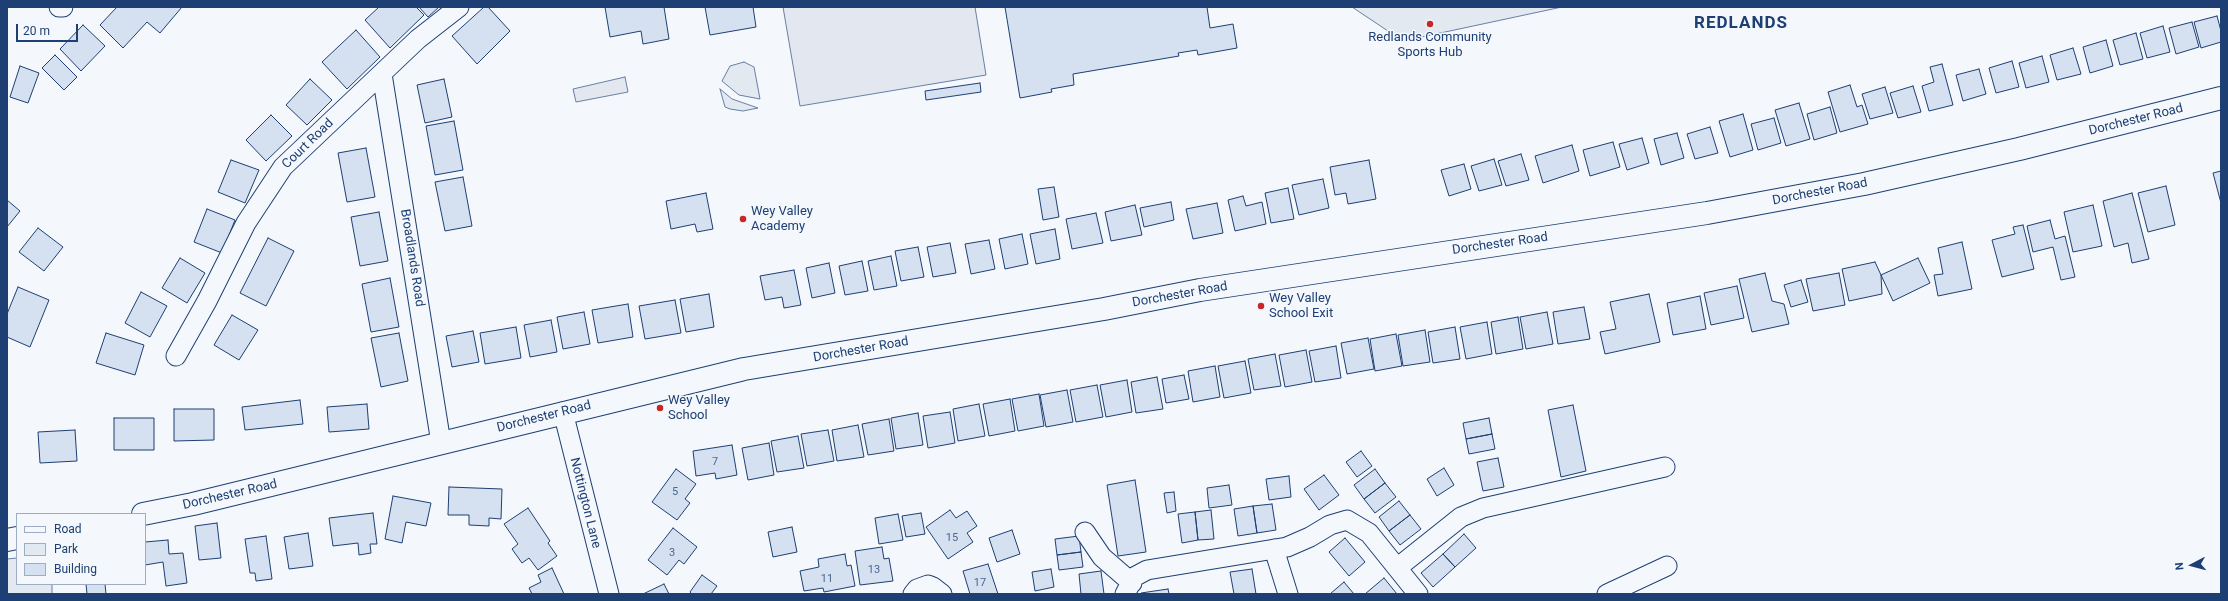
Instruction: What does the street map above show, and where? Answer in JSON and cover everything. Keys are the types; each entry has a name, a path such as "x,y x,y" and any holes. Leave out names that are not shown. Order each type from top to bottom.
{"main road":[{"name":"Dorchester Road","path":"146,514 193,504 563,412 744,369 1088,312 1200,290 1738,207 1864,184 2019,150 2221,98"}],"street":[{"name":"Court Road","path":"176,356 207,301 246,223 283,167 418,39 458,7"},
{"name":"Broadlands Road","path":"382,74 441,443"},
{"name":"Nottington Lane","path":"563,412 609,594"},
{"path":"1397,568 1461,517 1483,508 1665,467"},
{"path":"1085,532 1102,557 1128,588 1134,577 1147,570 1287,547 1310,537 1330,525 1347,520 1369,533 1418,594"},
{"path":"1274,549 1288,594"},
{"path":"1607,594 1667,566"},
{"path":"913,594 917,589 928,585 938,590 942,594"}],"green space":[{"name":"Redlands Community Sports Hub","path":"1352,7 1562,7 1403,41"},
{"path":"744,62 754,67 760,99 739,95 722,81 730,66"},
{"path":"720,89 732,99 758,108 743,111 725,107"},
{"path":"16,558 16,585 52,585 52,594 7,594 7,559"}],"shaded area":[{"path":"783,7 975,7 986,75 800,106"},
{"path":"625,77 628,92 576,102 573,89"}],"building":[{"path":"117,7 182,7 160,33 147,22 123,48 100,25"},
{"path":"379,7 416,7 424,15 390,48 365,20"},
{"path":"419,7 439,7 428,17"},
{"path":"484,7 488,7 510,31 477,64 452,36"},
{"path":"605,7 664,7 669,39 643,44 641,31 610,37"},
{"path":"705,7 753,7 756,27 710,35"},
{"path":"1005,7 1207,7 1210,28 1233,24 1237,48 1198,55 1197,50 1178,53 1179,56 1073,74 1074,85 1051,89 1052,92 1020,98"},
{"path":"2217,16 2221,31 2221,42 2201,48 2194,22"},
{"path":"2192,22 2199,47 2176,54 2169,28"},
{"path":"83,25 105,46 81,71 60,49"},
{"path":"2163,26 2170,52 2147,58 2140,33"},
{"path":"356,30 380,57 347,89 322,62"},
{"path":"2136,33 2143,59 2120,65 2113,40"},
{"path":"2106,40 2113,66 2090,73 2083,47"},
{"path":"2073,48 2081,74 2057,80 2050,55"},
{"path":"55,55 77,77 64,90 42,68"},
{"path":"2042,56 2049,82 2026,88 2019,63"},
{"path":"2012,61 2019,87 1996,93 1989,68"},
{"path":"1942,64 1953,105 1929,111 1922,86 1934,82 1930,67"},
{"path":"20,66 39,73 28,103 10,97"},
{"path":"1979,69 1986,94 1963,101 1956,75"},
{"path":"310,79 332,100 307,125 286,105"},
{"path":"444,79 452,117 425,123 417,85"},
{"path":"980,83 981,92 926,100 925,91"},
{"path":"1850,85 1857,107 1862,105 1868,124 1840,132 1828,92"},
{"path":"1913,86 1921,112 1898,118 1890,93"},
{"path":"1885,87 1893,113 1870,119 1862,94"},
{"path":"1799,103 1810,139 1786,146 1775,110"},
{"path":"1830,107 1837,133 1814,140 1807,114"},
{"path":"1743,114 1753,150 1730,157 1719,121"},
{"path":"271,115 292,136 266,161 246,140"},
{"path":"1774,118 1781,143 1758,150 1751,124"},
{"path":"454,121 463,170 435,175 426,126"},
{"path":"1710,127 1718,153 1695,159 1687,134"},
{"path":"1677,133 1684,158 1661,165 1654,139"},
{"path":"1642,138 1649,163 1627,170 1619,144"},
{"path":"1613,142 1620,167 1590,176 1583,150"},
{"path":"1572,145 1579,171 1543,183 1535,156"},
{"path":"366,148 375,197 347,202 338,153"},
{"path":"1521,154 1529,180 1506,186 1498,161"},
{"path":"1494,159 1502,185 1479,191 1471,166"},
{"path":"231,160 259,170 245,203 218,192"},
{"path":"1369,160 1376,199 1348,204 1346,193 1335,195 1330,167"},
{"path":"1464,164 1471,189 1449,196 1441,170"},
{"path":"2221,171 2221,203 2213,173"},
{"path":"463,177 472,226 445,231 435,182"},
{"path":"1323,179 1329,208 1299,215 1292,185"},
{"path":"2166,186 2175,225 2148,232 2138,193"},
{"path":"1054,187 1059,217 1043,220 1038,189"},
{"path":"1288,188 1294,219 1271,223 1265,193"},
{"path":"706,193 713,229 697,232 695,224 671,229 666,201"},
{"path":"2132,193 2149,259 2132,263 2128,243 2114,247 2103,201"},
{"path":"1243,196 1246,206 1262,202 1266,224 1235,231 1228,200"},
{"path":"7,200 20,211 7,227"},
{"path":"1171,202 1174,220 1144,227 1140,208"},
{"path":"1217,203 1223,233 1193,239 1186,209"},
{"path":"1135,205 1142,235 1111,241 1105,212"},
{"path":"2093,205 2102,246 2073,252 2064,212"},
{"path":"207,209 235,220 222,253 194,242"},
{"path":"379,212 388,261 360,266 351,217"},
{"path":"1096,213 1103,243 1072,249 1066,219"},
{"path":"2050,220 2055,239 2065,236 2075,277 2061,280 2053,247 2033,252 2027,226"},
{"path":"2023,225 2034,269 2002,277 1992,240 2015,234 2013,227"},
{"path":"38,228 63,247 44,271 19,252"},
{"path":"1055,229 1060,259 1036,264 1030,234"},
{"path":"1022,234 1028,264 1005,269 999,239"},
{"path":"268,238 294,251 266,306 240,293"},
{"path":"989,240 995,269 971,274 965,244"},
{"path":"1962,242 1972,289 1938,296 1934,275 1943,274 1938,248"},
{"path":"950,243 956,273 933,277 927,247"},
{"path":"918,247 924,277 901,281 895,251"},
{"path":"891,256 897,286 874,290 868,261"},
{"path":"180,258 205,273 187,303 162,288"},
{"path":"1918,258 1930,283 1893,301 1881,275"},
{"path":"862,261 868,291 845,295 839,266"},
{"path":"1875,262 1881,275 1882,294 1849,301 1842,269"},
{"path":"829,263 835,293 812,298 806,268"},
{"path":"794,270 801,305 784,308 782,297 765,300 760,276"},
{"path":"1765,273 1772,301 1784,304 1789,324 1752,332 1739,279"},
{"path":"1839,273 1845,305 1813,311 1806,279"},
{"path":"390,278 399,327 371,332 362,284"},
{"path":"1801,280 1808,302 1791,307 1784,285"},
{"path":"1737,286 1744,318 1711,325 1704,293"},
{"path":"18,287 49,300 30,347 7,337 7,314"},
{"path":"141,292 167,306 150,337 125,323"},
{"path":"709,294 714,327 686,332 680,299"},
{"path":"1649,294 1660,342 1605,354 1600,332 1616,329 1610,302"},
{"path":"1700,296 1706,329 1673,335 1667,303"},
{"path":"675,300 681,333 645,339 639,306"},
{"path":"628,304 633,337 598,343 592,310"},
{"path":"1584,307 1590,339 1558,344 1553,312"},
{"path":"584,312 590,344 563,349 557,317"},
{"path":"1547,312 1553,344 1526,349 1520,317"},
{"path":"232,315 258,330 239,360 214,345"},
{"path":"1518,317 1523,349 1496,354 1491,322"},
{"path":"551,320 557,352 530,357 524,325"},
{"path":"1487,322 1492,354 1466,359 1460,327"},
{"path":"516,327 521,358 485,364 480,333"},
{"path":"1455,327 1460,359 1433,363 1428,332"},
{"path":"1425,330 1430,362 1403,366 1398,335"},
{"path":"473,331 479,362 452,367 446,336"},
{"path":"106,333 144,345 135,375 96,363"},
{"path":"399,333 408,381 381,387 371,338"},
{"path":"1396,334 1402,366 1375,371 1370,339"},
{"path":"1368,338 1374,369 1347,374 1341,343"},
{"path":"1336,346 1341,378 1315,382 1309,351"},
{"path":"1306,350 1312,382 1285,387 1279,355"},
{"path":"1275,354 1281,386 1254,390 1248,359"},
{"path":"1245,361 1251,393 1224,398 1218,366"},
{"path":"1215,366 1220,397 1193,402 1188,371"},
{"path":"1184,375 1189,399 1166,403 1162,379"},
{"path":"1157,377 1163,409 1136,413 1131,382"},
{"path":"1127,380 1132,412 1106,417 1100,385"},
{"path":"1097,385 1103,417 1076,422 1070,390"},
{"path":"1067,390 1073,422 1046,427 1040,395"},
{"path":"1039,394 1044,426 1018,431 1012,399"},
{"path":"1010,399 1015,431 989,436 983,404"},
{"path":"300,400 303,424 245,430 242,407"},
{"path":"367,404 369,429 329,432 327,407"},
{"path":"979,404 985,436 958,441 953,409"},
{"path":"1573,405 1586,471 1561,477 1548,410"},
{"path":"174,409 214,409 214,440 174,441"},
{"path":"950,412 955,443 928,448 923,416"},
{"path":"918,413 923,445 896,449 891,418"},
{"path":"114,418 154,418 154,450 114,450"},
{"path":"1489,418 1492,434 1466,439 1463,423"},
{"path":"889,419 894,451 868,455 862,424"},
{"path":"858,425 864,457 837,461 832,430"},
{"path":"75,430 77,461 40,463 38,432"},
{"path":"828,430 834,461 807,466 801,434"},
{"path":"1492,434 1495,449 1469,454 1466,439"},
{"path":"798,436 804,468 777,472 771,441"},
{"path":"769,443 774,475 748,480 742,448"},
{"path":"732,445 737,475 716,479 715,473 696,476 693,451"},
{"path":"1361,451 1372,466 1357,477 1346,462"},
{"path":"1498,458 1504,487 1483,491 1477,462"},
{"path":"1444,468 1454,485 1437,496 1427,479"},
{"path":"676,469 696,484 685,499 690,503 677,520 652,502"},
{"path":"1375,469 1385,483 1364,499 1354,485"},
{"path":"1324,475 1339,495 1319,510 1304,489"},
{"path":"1289,476 1291,497 1269,500 1266,479"},
{"path":"1135,480 1146,552 1118,556 1107,485"},
{"path":"1385,483 1396,497 1375,513 1364,499"},
{"path":"1229,485 1232,505 1209,508 1207,488"},
{"path":"449,487 502,489 501,519 489,518 489,526 469,525 469,515 448,515"},
{"path":"1174,492 1176,511 1167,513 1164,493"},
{"path":"393,496 431,503 426,526 406,522 402,543 385,539"},
{"path":"1399,501 1410,515 1389,531 1379,517"},
{"path":"1272,504 1276,530 1257,533 1253,506"},
{"path":"1253,506 1257,533 1238,536 1234,509"},
{"path":"528,508 550,541 548,543 557,556 538,570 529,558 522,563 512,549 518,544 504,524"},
{"path":"950,510 956,518 967,511 977,526 967,533 973,542 948,559 926,527"},
{"path":"1211,510 1214,539 1198,540 1195,512"},
{"path":"1195,512 1198,540 1182,543 1178,514"},
{"path":"373,513 377,544 370,544 371,553 359,555 358,543 333,546 329,518"},
{"path":"921,513 925,534 906,537 902,516"},
{"path":"898,514 903,540 879,544 875,518"},
{"path":"1410,515 1421,529 1400,545 1389,531"},
{"path":"217,523 221,558 199,560 195,526"},
{"path":"792,527 797,552 773,557 768,532"},
{"path":"673,528 697,547 684,564 679,560 667,575 648,560"},
{"path":"1012,530 1020,554 997,562 989,538"},
{"path":"308,533 313,566 289,569 284,537"},
{"path":"1464,534 1476,548 1455,567 1443,554"},
{"path":"266,536 272,579 256,581 255,573 250,573 245,539"},
{"path":"1079,536 1081,552 1057,555 1055,539"},
{"path":"1345,538 1365,562 1349,576 1329,552"},
{"path":"168,540 169,554 183,553 187,583 166,586 163,562 146,565 146,542"},
{"path":"882,547 884,559 889,558 893,581 860,585 855,551"},
{"path":"1081,552 1083,567 1059,570 1057,555"},
{"path":"845,554 847,566 851,565 855,586 824,592 823,588 804,591 800,571 819,567 818,559"},
{"path":"1443,554 1455,567 1433,587 1421,573"},
{"path":"988,564 998,594 970,594 963,571"},
{"path":"552,568 564,594 532,594 529,588 541,582 538,575"},
{"path":"1051,569 1054,587 1035,591 1032,572"},
{"path":"1252,569 1256,594 1234,594 1230,572"},
{"path":"1101,571 1104,594 1081,594 1079,574"},
{"path":"702,575 717,586 711,594 692,594 690,592"},
{"path":"1384,578 1397,594 1365,594"},
{"path":"1344,582 1354,594 1330,594"},
{"path":"664,584 669,594 643,594"},
{"path":"86,585 105,585 106,594 87,594"},
{"path":"1168,589 1169,594 1141,594 1141,593"}],"place":[{"name":"Redlands Community Sports Hub","path":"1430,24"},
{"name":"Wey Valley Academy","path":"743,219"},
{"name":"Wey Valley School Exit","path":"1261,306"},
{"name":"Wey Valley School","path":"660,408"}],"district":[{"name":"REDLANDS","path":"1741,24"}]}
